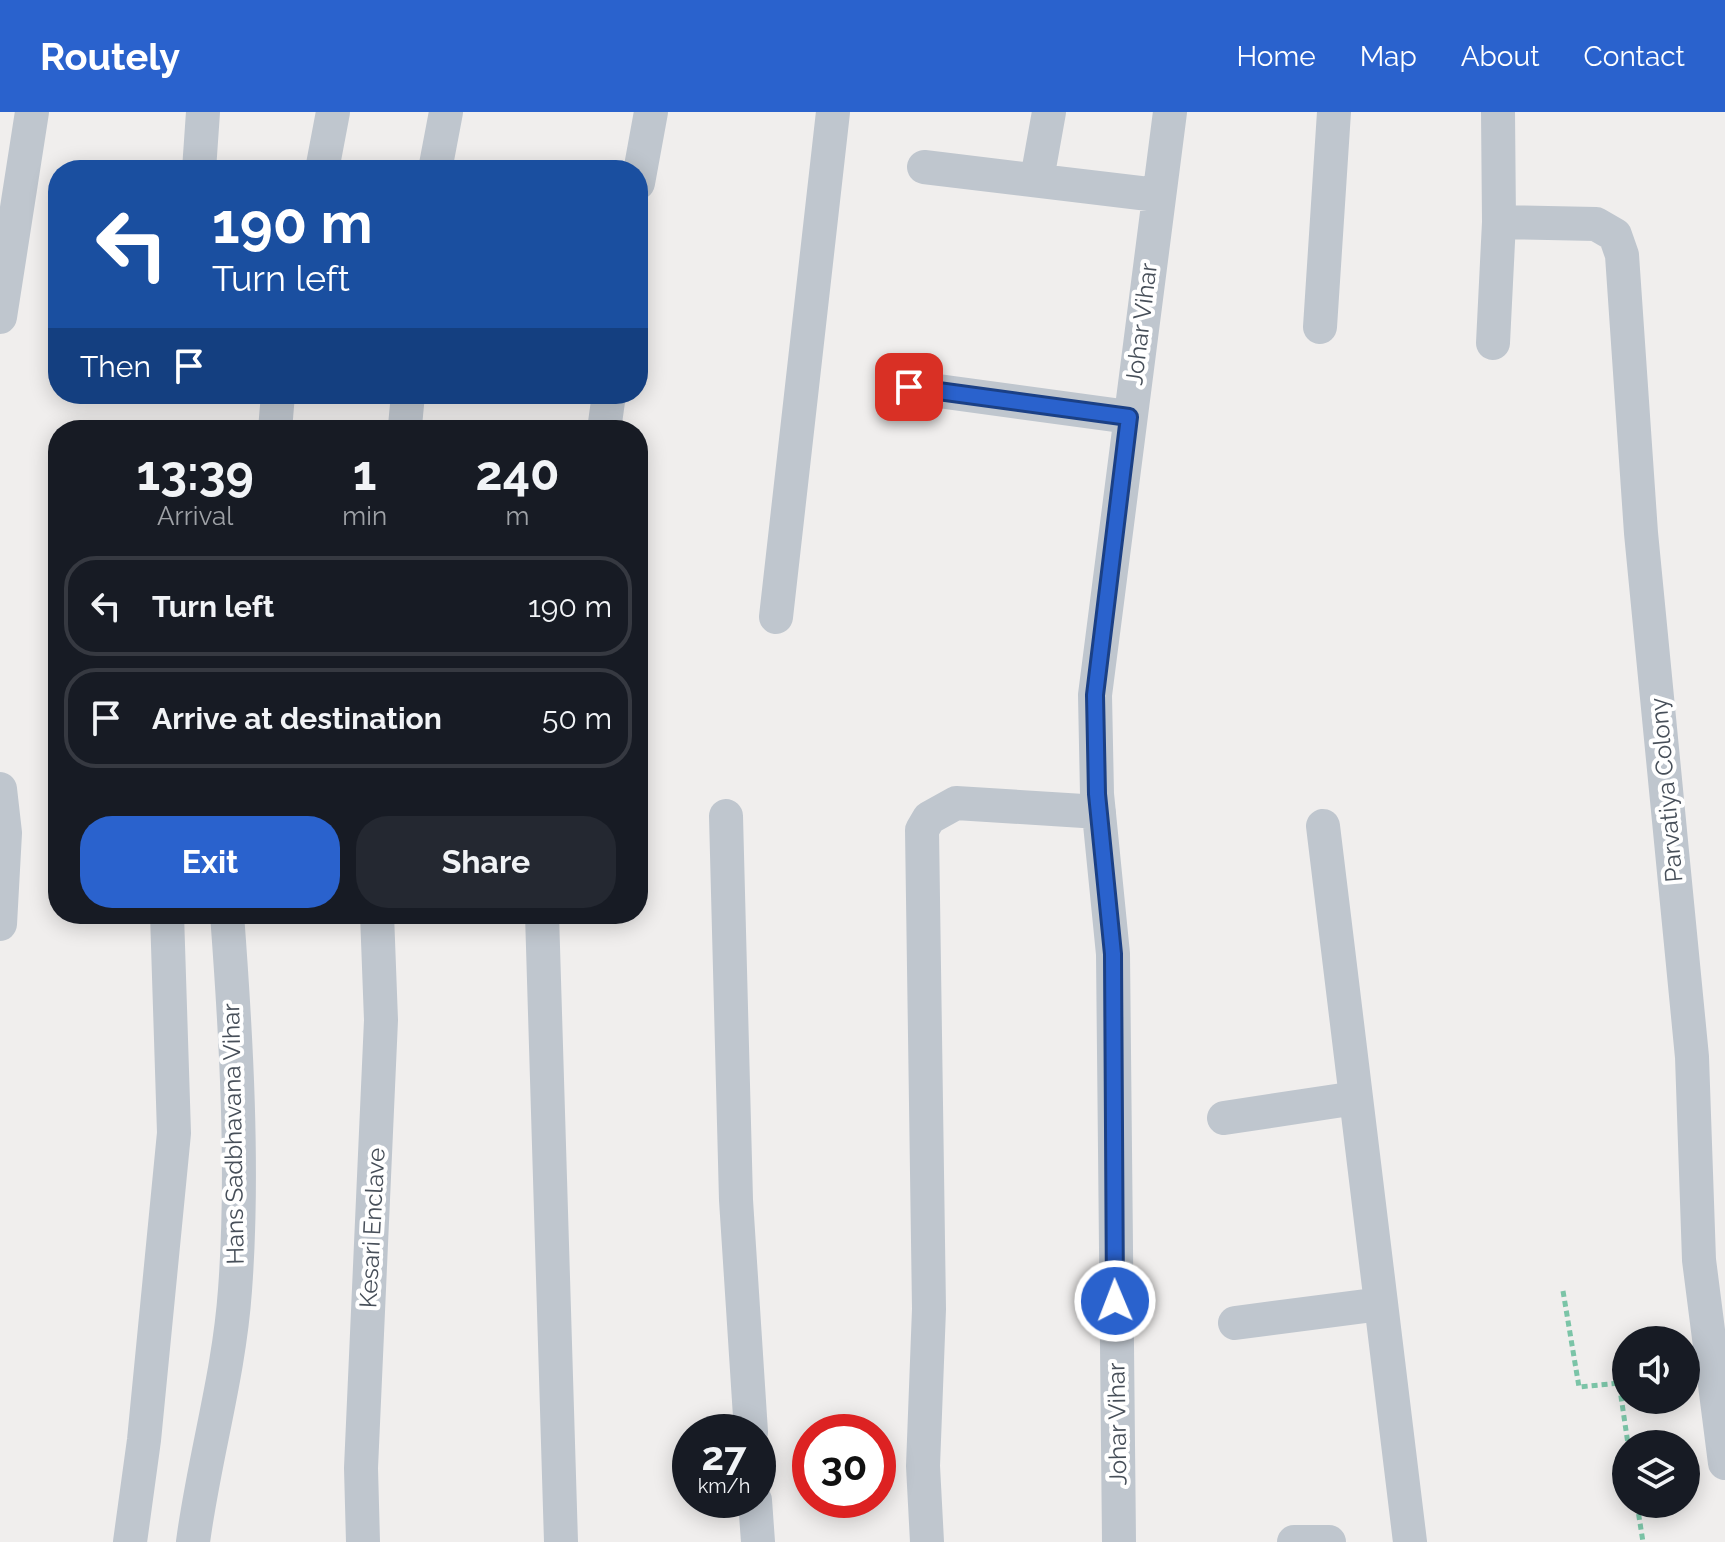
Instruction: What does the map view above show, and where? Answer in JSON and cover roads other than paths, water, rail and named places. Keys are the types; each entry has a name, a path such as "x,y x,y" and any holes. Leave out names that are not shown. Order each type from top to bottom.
{"street":[{"path":"0,317 32,112"},
{"path":"200,160 203,112"},
{"path":"324,160 333,112"},
{"path":"437,160 446,112"},
{"path":"642,160 651,112"},
{"path":"776,617 833,112"},
{"path":"1037,179 1049,112"},
{"name":"Johar Vihar","path":"1119,1542 1113,954 1099,812 1095,695 1170,112"},
{"path":"1320,327 1334,112"},
{"path":"1493,343 1499,222 1498,112"},
{"path":"924,167 1157,195"},
{"name":"Parvatiya Colony","path":"1499,222 1596,224 1615,235 1622,255 1641,533 1692,1057 1699,1260 1725,1463"},
{"path":"909,387 1129,417"},
{"path":"0,789 5,833 0,924"},
{"path":"927,1542 923,1466 929,1309 922,830 929,818 956,803 1099,812"},
{"path":"726,816 736,1200 750,1414"},
{"path":"1323,826 1410,1542"},
{"path":"130,1542 150,1380 174,1133 167,924"},
{"name":"Hans Sadbhavana Vihar","path":"193,1542 199,1496 222,1392 235,1292 239,1197 227,924"},
{"name":"Kesari Enclave","path":"363,1542 361,1468 381,1020 377,924"},
{"path":"542,924 561,1542"},
{"path":"1224,1118 1356,1098"},
{"path":"1235,1323 1381,1304"},
{"path":"756,1518 758,1542"},
{"path":"1294,1542 1329,1542"}]}
